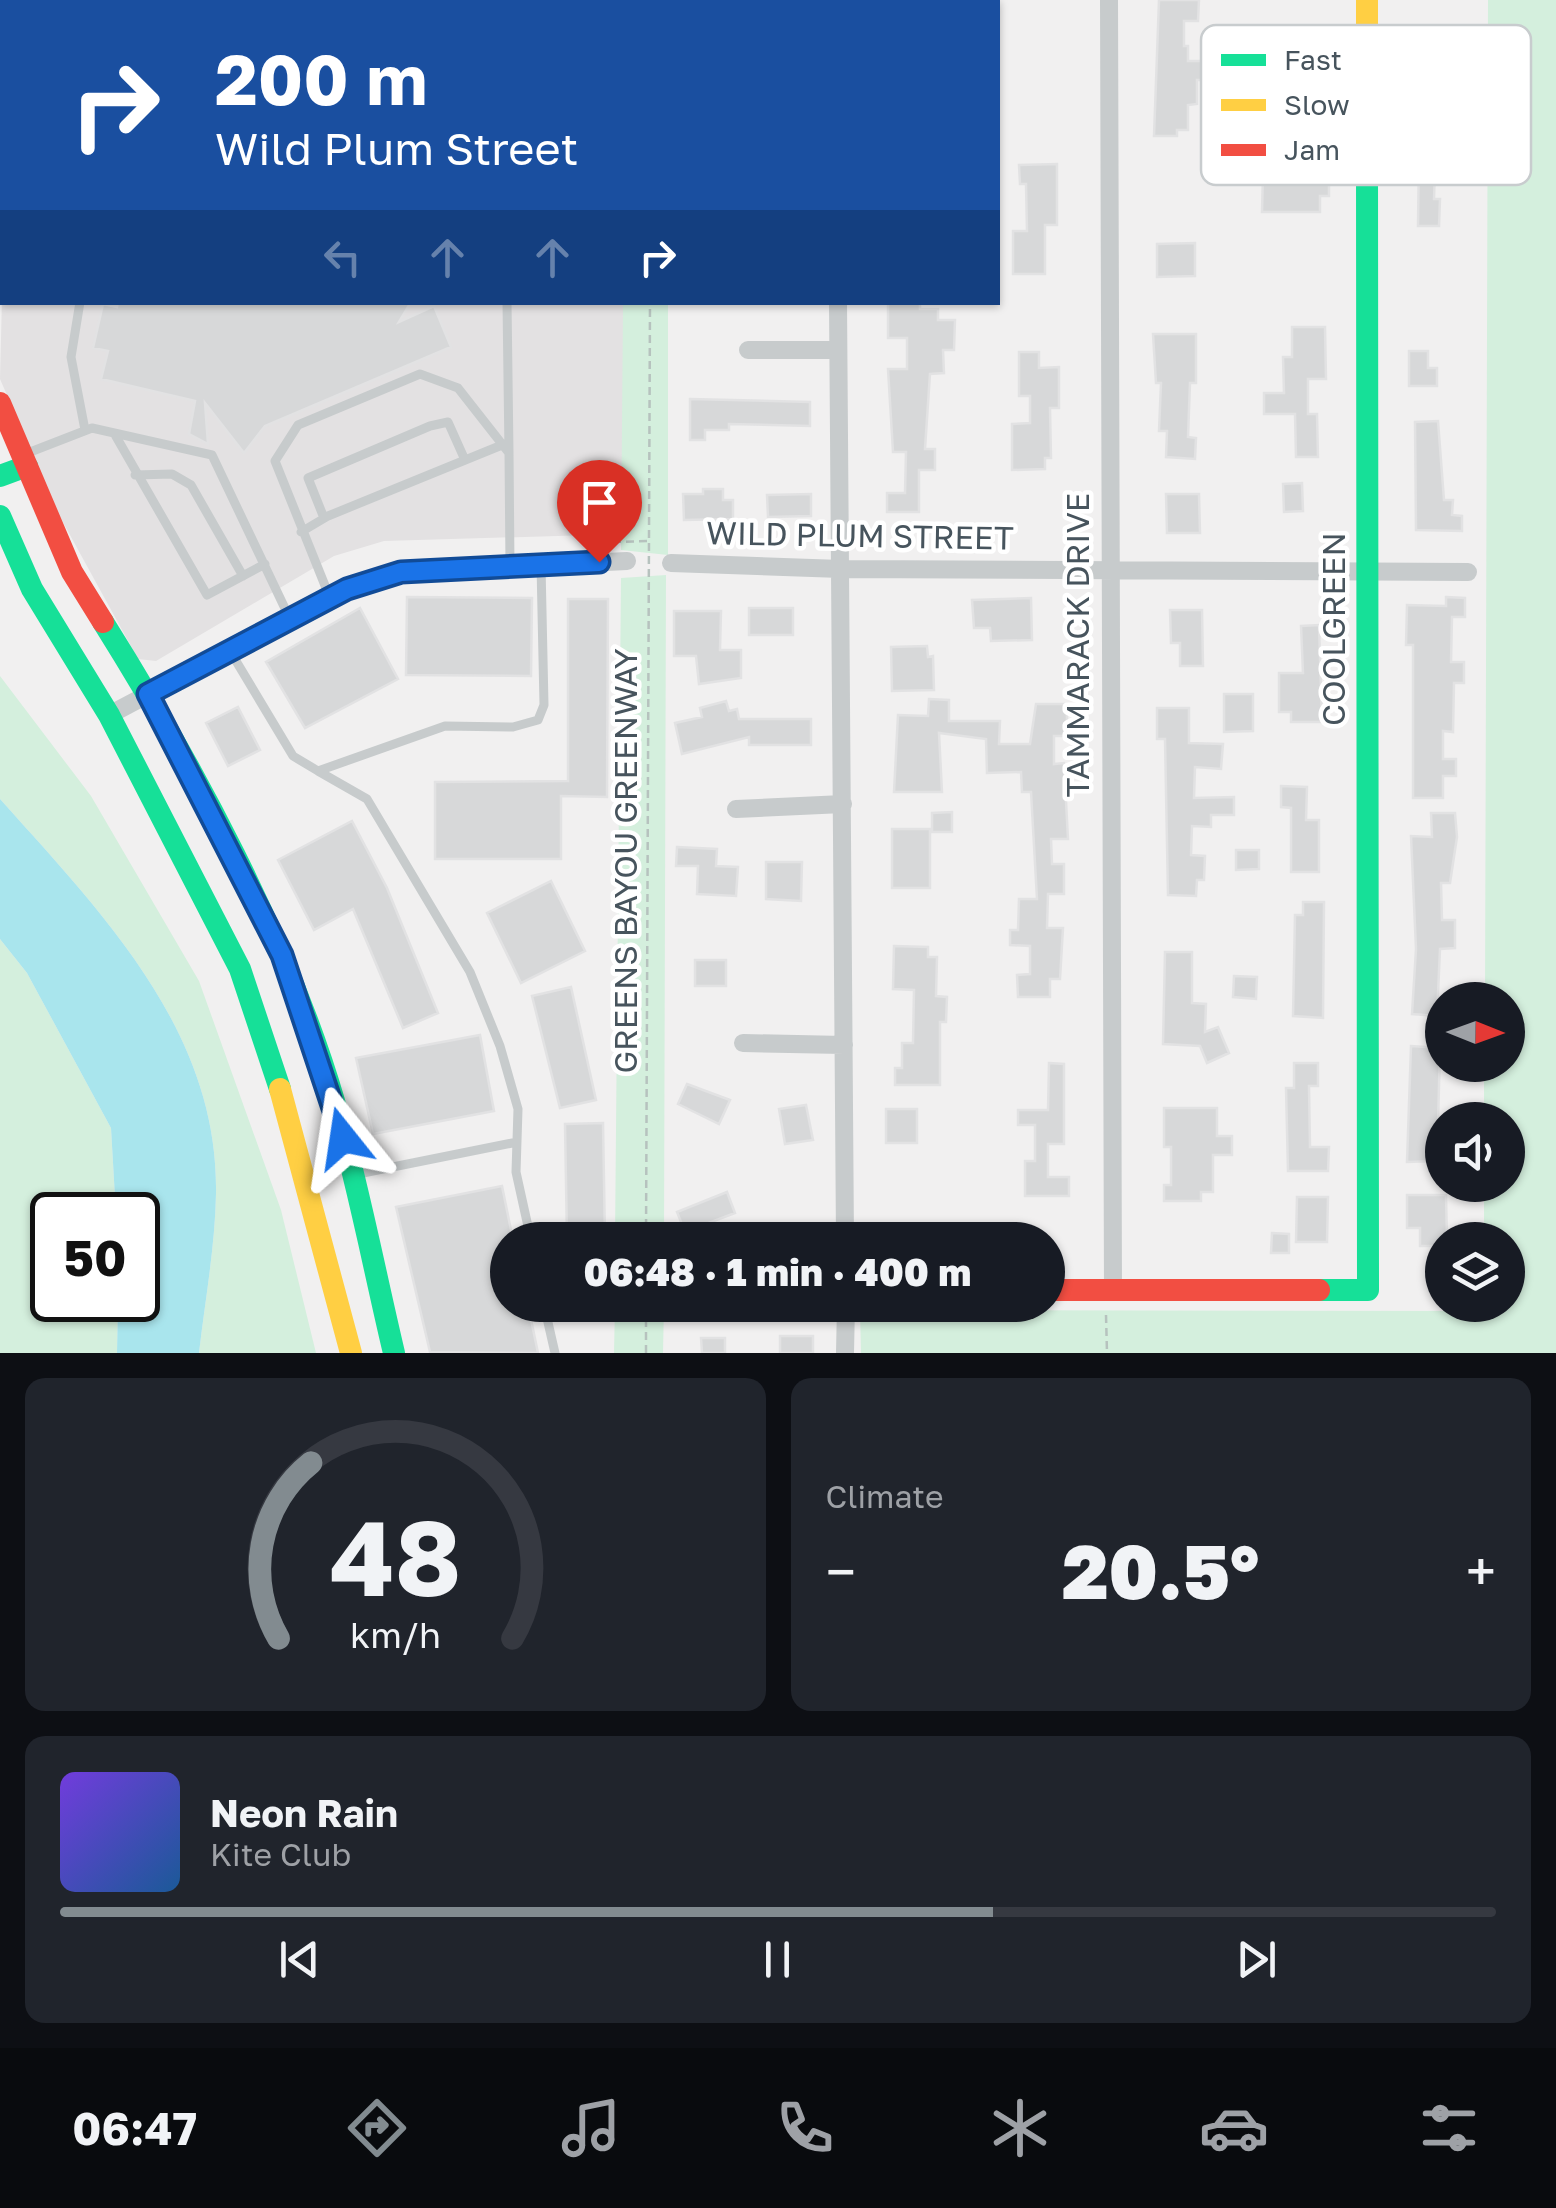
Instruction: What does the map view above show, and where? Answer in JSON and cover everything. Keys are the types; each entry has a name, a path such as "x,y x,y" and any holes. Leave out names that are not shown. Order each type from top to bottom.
{"main road":[{"name":"COOLGREEN","path":"1367,0 1367,25"},
{"name":"COOLGREEN","path":"1109,1290 1368,1290 1367,185"},
{"path":"0,403 72,572 148,694 282,955 334,1102 394,1353"},
{"path":"0,476 24,460"},
{"path":"0,516 32,589 109,715 240,969 309,1184 351,1353"},
{"path":"309,1184 352,1176"},
{"path":"1065,1290 1109,1290"}],"street":[{"name":"TAMMARACK DRIVE","path":"1108,0 1109,1290"},
{"path":"838,305 845,1222"},
{"path":"748,350 838,350"},
{"path":"109,715 330,598 401,572 627,561"},
{"name":"WILD PLUM STREET","path":"671,562 841,568 1366,568 1468,572"},
{"path":"736,809 843,804"},
{"path":"743,1043 844,1044"},
{"path":"845,1353 846,1322"}],"lane":[{"path":"80,305 71,356 85,430"},
{"path":"508,305 506,449 510,566"},
{"path":"330,598 275,461 298,425 420,374 458,388 506,449"},
{"path":"324,518 308,478 430,426 448,422 466,460"},
{"path":"24,460 85,430 212,456 290,619"},
{"path":"114,433 207,594 266,564"},
{"path":"301,532 324,518 466,460 506,449"},
{"path":"135,474 172,474 191,485 243,576"},
{"path":"318,771 445,726 514,726 538,720 544,705 542,565"},
{"path":"230,651 293,756 368,799 470,972 500,1046 518,1109 516,1172 526,1222"},
{"path":"352,1176 517,1142"},
{"path":"548,1322 555,1353"}],"path":[{"name":"GREENS BAYOU GREENWAY","path":"646,1222 650,305"},
{"path":"613,542 650,541"},
{"path":"627,561 671,562"},
{"path":"1108,1353 1109,1290"},
{"path":"646,1322 646,1353"}],"shaded area":[{"path":"2,305 624,305 624,534 384,541 334,556 156,661 138,659 59,515 0,379"}],"green space":[{"path":"1488,0 1556,0 1556,1353 861,1353 860,1322 1065,1322 1065,1310 1425,1311 1425,1322 1525,1322 1525,1222 1484,1222 1484,1202 1525,1202 1525,1102 1484,1102 1484,1082 1525,1082 1525,982 1485,982 1487,185 1531,185 1531,25 1488,25"},
{"path":"623,305 668,305 668,555 621,550"},
{"path":"666,575 664,1222 615,1222 621,578"},
{"path":"0,676 91,796 199,981 281,1210 316,1353 199,1353 216,1194 212,1135 198,1079 176,1027 114,931 0,799"},
{"path":"0,939 27,973 111,1128 115,1192 30,1192 30,1322 118,1322 117,1353 0,1353"},
{"path":"615,1322 664,1322 663,1353 614,1353"}],"water":[{"path":"0,799 114,931 176,1027 198,1079 212,1135 216,1194 199,1353 117,1353 118,1322 160,1322 160,1192 115,1192 111,1128 27,973 0,939"}],"building":[{"path":"1159,0 1199,0 1198,21 1184,21 1188,61 1201,61 1197,104 1188,105 1188,130 1177,130 1177,136 1154,136"},
{"path":"1057,164 1057,225 1045,225 1045,274 1013,274 1013,231 1027,231 1026,184 1020,184 1019,165"},
{"path":"1263,185 1329,185 1329,196 1320,196 1320,212 1262,212"},
{"path":"1419,185 1434,185 1434,199 1440,199 1439,226 1418,226"},
{"path":"1195,243 1195,276 1157,277 1157,244"},
{"path":"103,305 409,305 399,322 434,306 451,347 265,426 244,453 205,403 208,444 189,434 195,401 101,379 108,351 93,348"},
{"path":"888,305 938,309 938,320 955,320 954,350 943,350 944,373 930,374 925,449 935,449 935,470 919,470 919,512 887,512 887,493 905,493 906,452 893,452 888,369 907,369 907,338 888,338"},
{"path":"1292,327 1325,327 1326,379 1308,379 1308,414 1317,414 1318,457 1296,457 1295,414 1264,414 1264,393 1284,393 1283,357 1292,357"},
{"path":"1153,334 1196,334 1196,383 1190,383 1188,437 1196,438 1195,459 1166,457 1167,431 1159,431 1161,383 1156,383"},
{"path":"1409,351 1428,351 1428,368 1437,368 1437,386 1409,386"},
{"path":"1019,352 1039,352 1039,368 1059,367 1059,408 1050,408 1051,458 1045,458 1045,469 1012,470 1012,424 1030,423 1030,396 1019,396"},
{"path":"690,399 810,402 810,426 729,424 729,430 705,430 705,440 690,440"},
{"path":"1438,421 1444,500 1453,500 1452,515 1462,516 1462,531 1416,530 1415,422"},
{"path":"1302,483 1303,511 1284,512 1283,484"},
{"path":"703,489 723,489 723,500 733,500 733,519 684,520 683,494 703,494"},
{"path":"811,494 811,516 768,517 767,495"},
{"path":"1166,494 1199,494 1200,533 1167,533"},
{"path":"407,597 532,598 531,676 406,675"},
{"path":"1446,597 1465,598 1465,617 1452,617 1451,662 1464,662 1464,683 1454,683 1453,732 1443,731 1443,759 1456,759 1456,776 1443,776 1443,798 1413,798 1413,645 1406,645 1407,605 1446,606"},
{"path":"1031,598 1032,640 991,641 990,628 974,628 972,600"},
{"path":"568,599 608,599 607,797 561,796 561,859 435,859 435,782 568,781"},
{"path":"360,608 398,679 305,728 266,662"},
{"path":"749,608 793,608 793,635 749,635"},
{"path":"1170,610 1202,610 1203,666 1180,666 1180,643 1171,643"},
{"path":"674,611 721,611 720,650 741,650 741,678 699,684 696,656 674,656"},
{"path":"1319,625 1322,722 1291,722 1291,712 1279,712 1279,673 1303,673 1301,626"},
{"path":"927,646 928,657 933,656 934,690 892,691 891,647"},
{"path":"1224,694 1253,694 1253,731 1224,732"},
{"path":"929,699 949,700 949,721 1000,721 999,744 1030,744 1036,704 1067,704 1067,736 1054,736 1054,764 1064,763 1068,839 1051,839 1052,864 1064,864 1064,894 1048,894 1047,928 1063,928 1060,979 1050,979 1050,997 1018,997 1017,975 1030,974 1030,946 1010,945 1010,930 1018,930 1019,899 1037,899 1031,792 1022,792 1021,772 987,773 986,739 939,733 942,792 894,792 898,715 928,716"},
{"path":"726,701 729,711 737,709 739,719 811,719 811,745 749,745 749,737 682,754 675,723 702,717 700,708"},
{"path":"238,707 260,750 228,766 206,723"},
{"path":"1157,708 1189,708 1189,743 1223,744 1221,769 1195,767 1194,798 1234,797 1234,815 1211,815 1211,827 1192,826 1191,855 1205,856 1204,880 1197,880 1196,896 1168,895 1165,739 1157,739"},
{"path":"1281,786 1307,787 1306,820 1319,820 1319,872 1291,872 1291,808 1281,807"},
{"path":"952,812 952,832 932,832 932,813"},
{"path":"1431,813 1455,813 1457,837 1450,883 1441,883 1442,920 1455,920 1455,948 1440,949 1439,982 1425,982 1425,1015 1412,1014 1416,949 1411,836 1432,837"},
{"path":"352,821 387,888 438,1013 403,1028 353,909 314,930 278,860"},
{"path":"892,829 930,829 930,888 892,888"},
{"path":"677,847 717,849 716,866 738,867 736,896 697,894 698,866 676,866"},
{"path":"1236,850 1259,850 1259,869 1236,870"},
{"path":"766,862 802,862 801,901 766,899"},
{"path":"551,881 585,951 521,983 487,913"},
{"path":"1303,902 1324,902 1323,1018 1293,1016 1295,915 1303,915"},
{"path":"894,946 928,947 928,957 937,957 936,996 947,997 946,1022 940,1022 940,1085 895,1085 895,1068 902,1068 902,1043 913,1043 914,990 893,989"},
{"path":"1165,952 1192,952 1192,1003 1206,1004 1205,1032 1218,1027 1229,1053 1207,1063 1200,1046 1163,1044"},
{"path":"695,960 726,960 726,986 695,986"},
{"path":"1234,976 1257,977 1256,999 1233,997"},
{"path":"571,987 596,1100 560,1108 532,996"},
{"path":"480,1035 494,1111 373,1134 356,1058"},
{"path":"1411,1046 1425,1047 1425,1082 1439,1082 1439,1102 1425,1102 1425,1161 1407,1162"},
{"path":"1049,1063 1064,1064 1064,1144 1048,1144 1048,1177 1069,1177 1069,1196 1025,1196 1025,1161 1035,1161 1035,1125 1018,1125 1018,1110 1048,1110"},
{"path":"1294,1063 1318,1063 1318,1086 1309,1086 1310,1147 1329,1147 1328,1171 1288,1171 1286,1088 1294,1088"},
{"path":"687,1084 730,1100 719,1124 678,1104"},
{"path":"806,1105 813,1140 785,1144 779,1109"},
{"path":"1164,1108 1217,1108 1217,1136 1232,1136 1232,1155 1213,1155 1213,1192 1201,1192 1201,1201 1164,1201 1164,1185 1171,1185 1171,1147 1164,1147"},
{"path":"886,1109 917,1109 917,1143 886,1143"},
{"path":"603,1123 605,1222 567,1222 565,1124"},
{"path":"502,1186 509,1222 490,1222 490,1322 532,1322 538,1353 430,1352 396,1207"},
{"path":"727,1192 735,1213 711,1222 681,1222 677,1212"},
{"path":"1407,1195 1425,1195 1425,1202 1446,1202 1447,1222 1425,1222 1425,1246 1420,1246 1420,1228 1407,1228"},
{"path":"1297,1197 1328,1197 1327,1242 1296,1242"},
{"path":"1272,1233 1289,1234 1289,1253 1271,1253"},
{"path":"780,1336 813,1336 813,1353 780,1353"},
{"path":"701,1338 725,1338 725,1353 702,1353"}],"traffic: fast":[{"path":"1319,1290 1368,1290 1367,185"},
{"path":"0,476 27,466"},
{"path":"0,516 32,589 109,715 240,969 280,1089"},
{"path":"103,622 203,794 291,978 343,1132 394,1353"}],"traffic: slow":[{"path":"1367,0 1367,25"},
{"path":"280,1089 351,1353"}],"traffic: jam":[{"path":"0,403 72,572 103,622"},
{"path":"1065,1290 1319,1290"}],"route":[{"path":"343,1138 282,955 212,811 148,694 347,589 401,572 599,562"}]}
